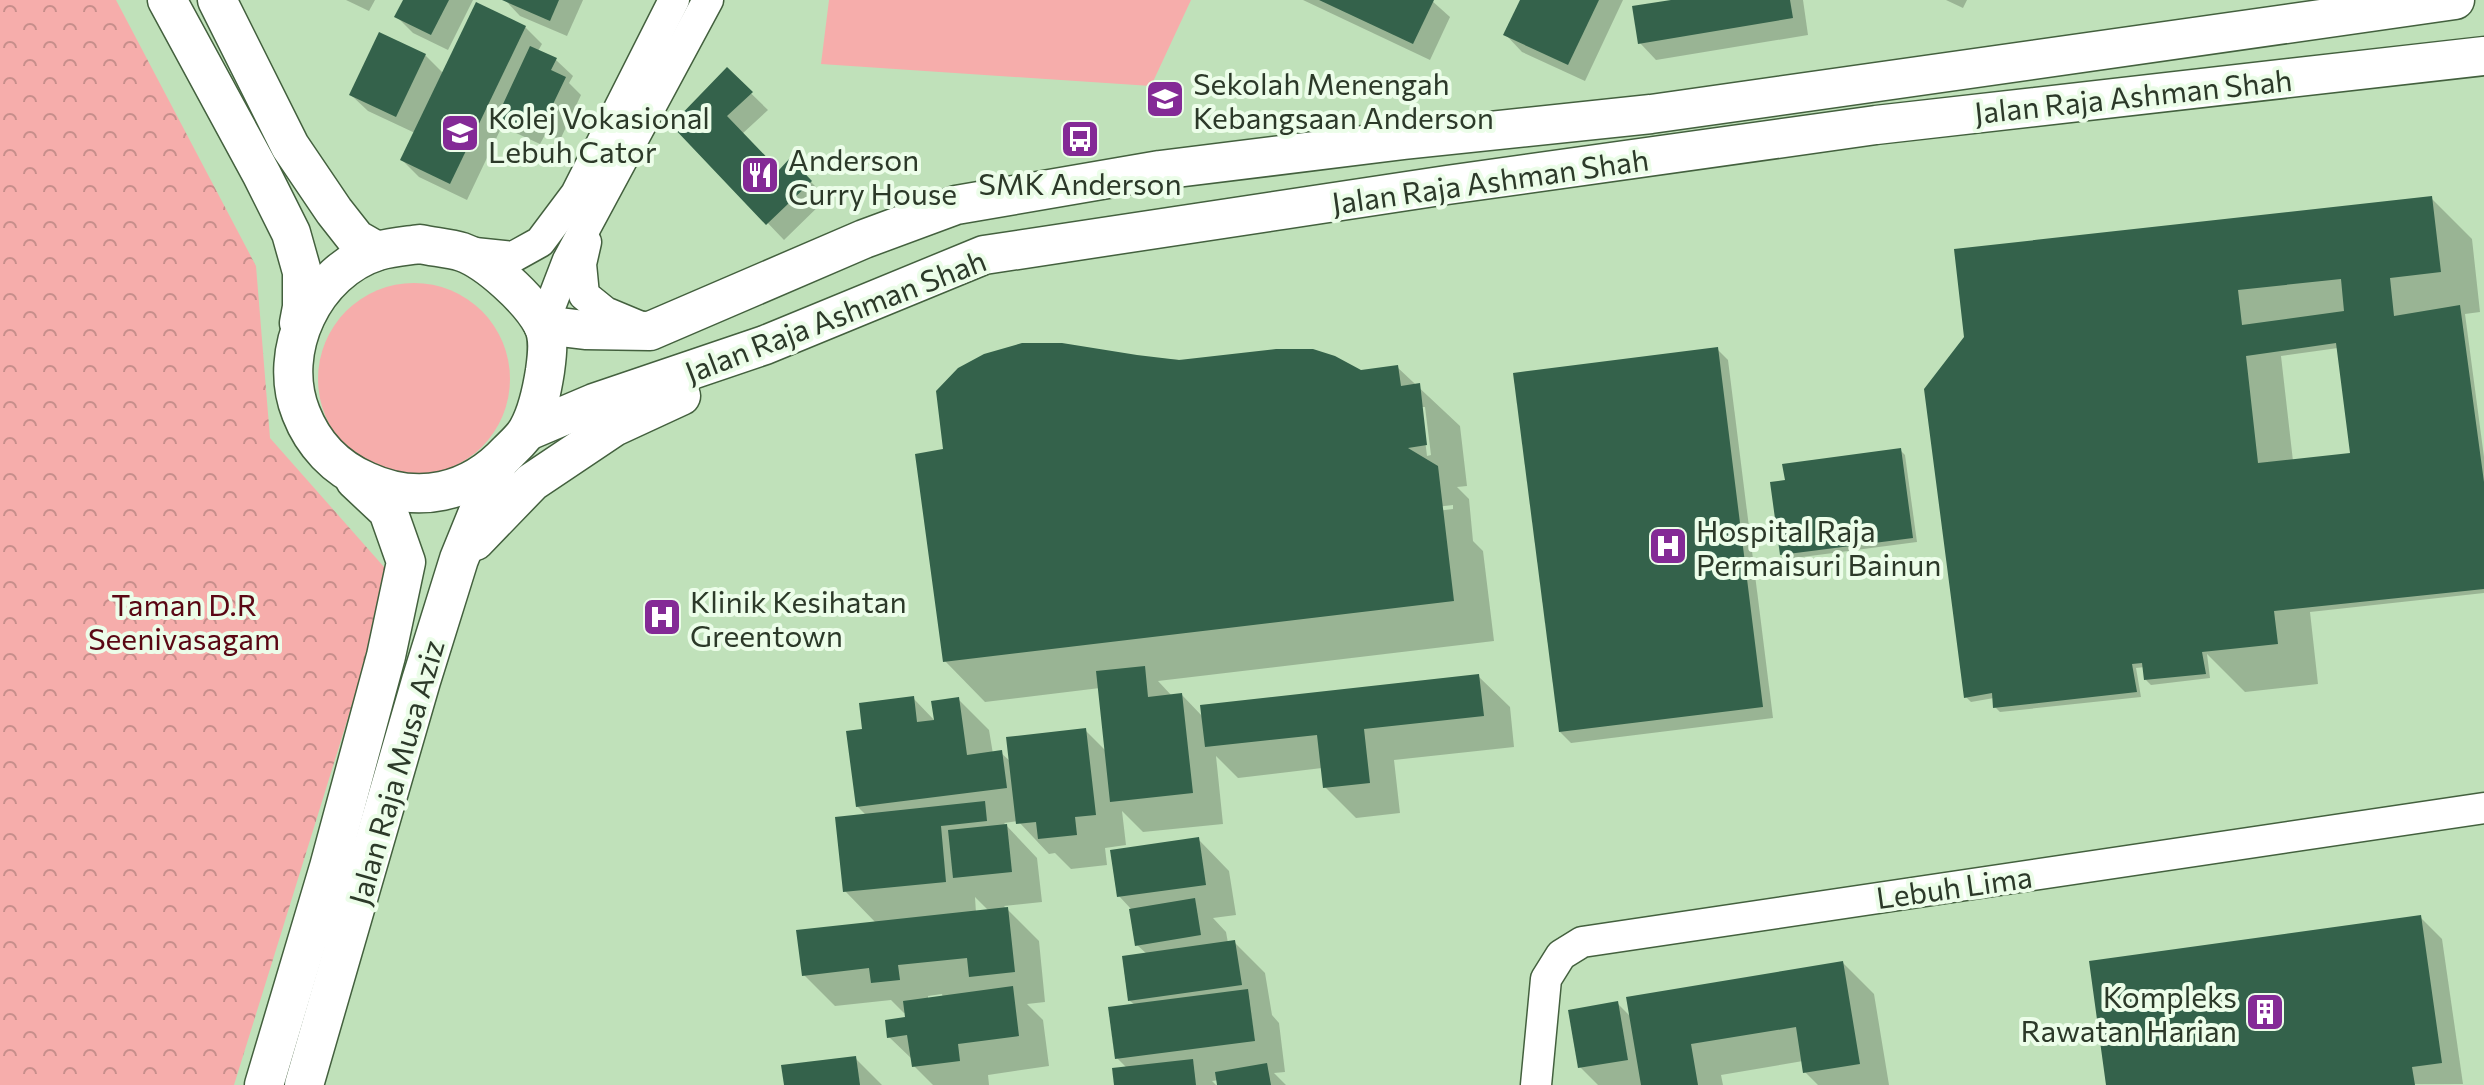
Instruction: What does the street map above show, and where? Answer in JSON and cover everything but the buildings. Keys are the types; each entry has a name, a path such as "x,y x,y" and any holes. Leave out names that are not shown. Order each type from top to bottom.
{"main road":[{"path":"167,0 291,233 302,272 302,307 297,334 292,373 300,412 319,447 348,474 385,490 424,494 463,487 498,463 528,431 542,391 548,349 543,325 505,278 463,252 420,244 377,251 342,270 315,298 297,334"},
{"path":"217,0 290,146 356,239 377,251"},
{"name":"Jalan Raja Ashman Shah","path":"543,325 585,330 650,331 864,239 956,205 1160,170 1419,138 1651,114 2455,0"},
{"name":"Jalan Raja Ashman Shah","path":"528,431 594,403 765,345 984,255 1447,185 1876,125 2484,56"},
{"path":"459,559 532,482 573,453 614,427 737,366 765,345"},
{"name":"Jalan Raja Musa Aziz","path":"304,1085 459,559 498,463"},
{"name":"Jalan Raja Musa Aziz","path":"264,1085 329,867 386,656 406,562 388,511 348,474"}],"street":[{"path":"463,252 513,257 540,242 576,194 674,0"},
{"path":"543,325 568,260 592,212 708,0"},
{"path":"592,212 581,264 584,295 605,312 650,331"},
{"name":"Lebuh Lima","path":"1536,1085 1546,979 1561,955 1582,942 2484,808"}],"green space":[{"name":"Taman D.R Seenivasagam","path":"0,0 116,0 256,266 270,438 392,576 234,1085 0,1085"},
{"path":"829,0 1191,0 1151,86 821,64"},
{"path":"414,283 451,290 482,311 503,342 510,379 503,416 482,447 451,468 414,475 377,468 346,447 325,416 318,379 325,342 346,311 377,290"}],"place":[{"name":"Sekolah Menengah Kebangsaan Anderson","path":"1165,99"},
{"name":"Kolej Vokasional Lebuh Cator","path":"460,133"},
{"name":"SMK Anderson","path":"1080,139"},
{"name":"Anderson Curry House","path":"760,175"},
{"name":"Hospital Raja Permaisuri Bainun","path":"1668,546"},
{"name":"Klinik Kesihatan Greentown","path":"662,617"},
{"name":"Kompleks Rawatan Harian","path":"2265,1012"}]}
